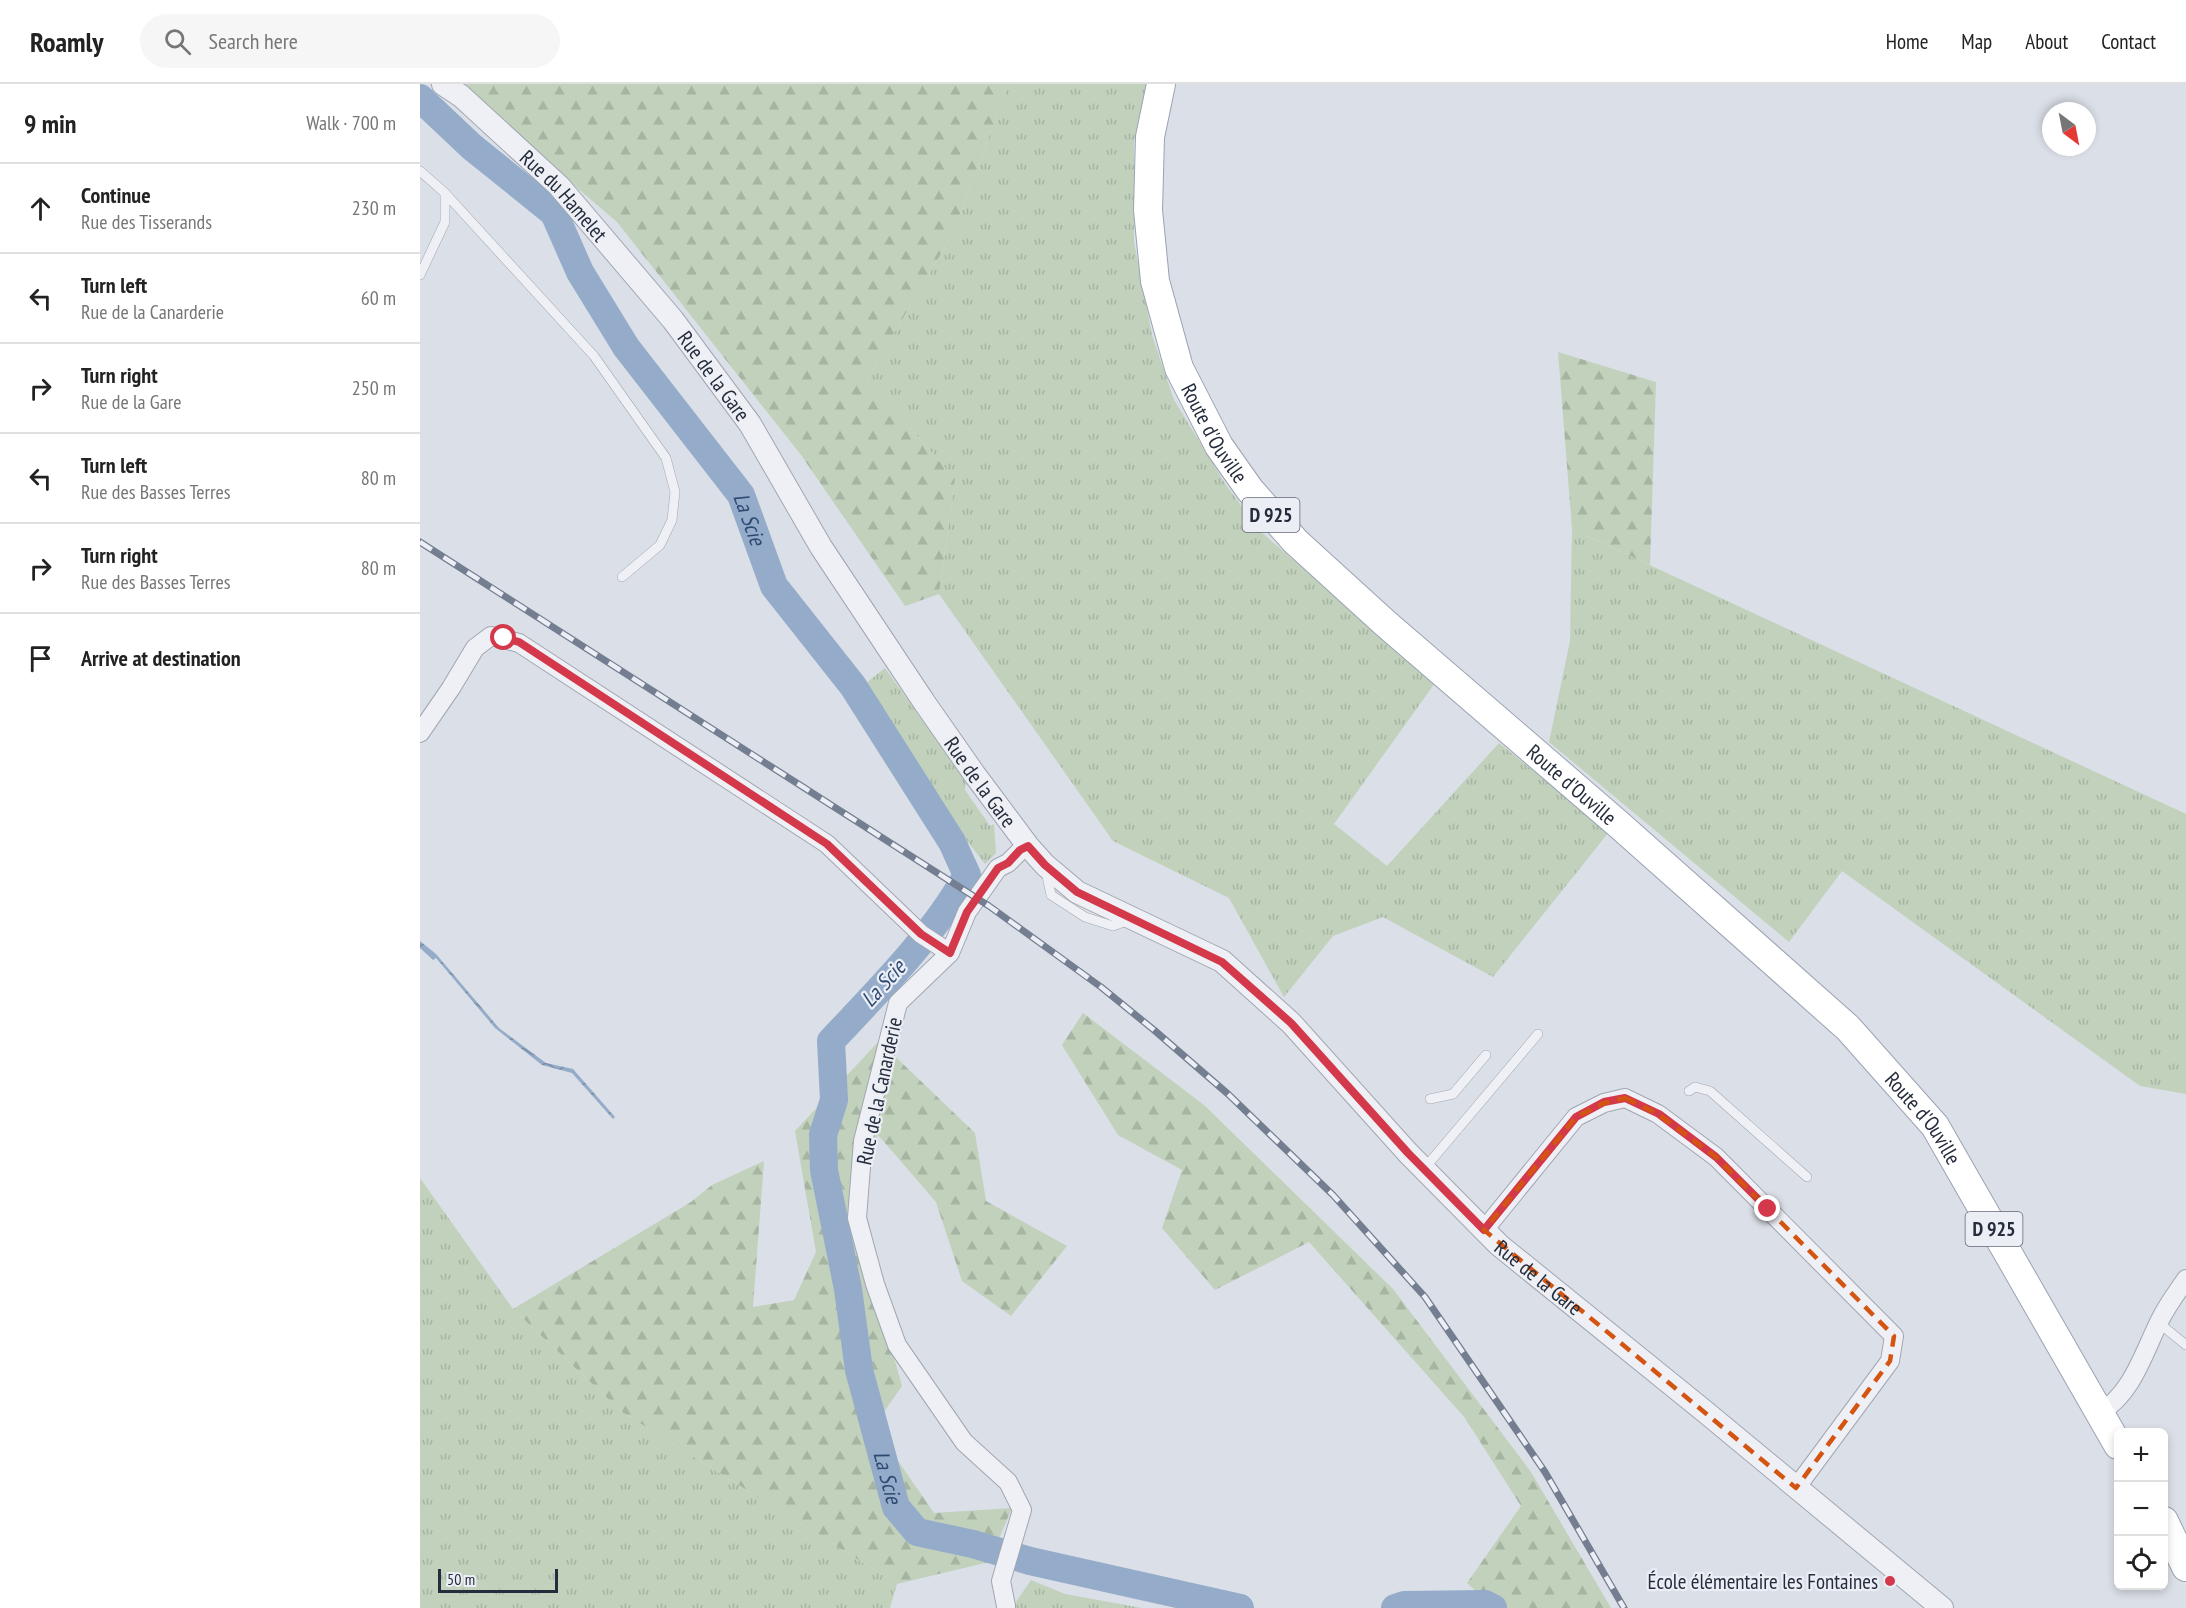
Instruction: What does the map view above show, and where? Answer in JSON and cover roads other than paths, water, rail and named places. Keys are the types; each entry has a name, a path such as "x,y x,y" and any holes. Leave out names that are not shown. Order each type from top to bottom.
{"main road":[{"name":"Route d'Ouville","path":"1161,84 1150,147 1148,210 1155,281 1179,368 1219,446 1250,490 1295,542 1848,1028 1935,1126 2114,1438"},
{"path":"2168,1531 2186,1567"}],"street":[{"name":"Rue du Hamelet","path":"443,84 460,96 559,186 673,320"},
{"name":"Rue de la Gare","path":"673,320 750,424 820,547 924,702 1028,846 1045,865 1077,892 1222,962 1291,1023 1424,1169 1499,1245 1942,1608"},
{"path":"420,733 475,648 491,636 519,642 827,844 921,934 946,951"},
{"name":"Rue de la Canarderie","path":"1008,1607 1000,1581 1023,1510 1008,1482 963,1442 897,1345 874,1284 857,1218 863,1141 898,1003 946,951 967,912 998,868 1008,863 1020,850 1028,846"},
{"path":"1484,1230 1576,1117 1604,1102 1625,1098 1659,1114 1716,1157 1894,1336 1890,1361 1796,1488"},
{"path":"2099,1413 2107,1409 2134,1377 2159,1323 2186,1279"}],"lane":[{"path":"420,171 445,193 594,356 666,458 675,492 672,520 660,545 622,578"},
{"path":"420,275 445,222 445,193"},
{"path":"1424,1169 1538,1034"},
{"path":"1430,1099 1453,1094 1486,1055"},
{"path":"1689,1091 1695,1087 1710,1091 1807,1177"},
{"path":"2159,1323 2186,1344"}],"water":[{"path":"420,941 436,954 499,1028 546,1063 573,1069 615,1117 613,1119 572,1073 542,1065 495,1028 436,958 433,960 420,948"}],"waterway":[{"name":"La Scie","path":"420,98 472,147 554,213 580,272 626,347 741,495 774,586 853,686 952,842 967,875 922,941 831,1041 834,1100 823,1135 824,1170 848,1289 859,1370 896,1507 917,1532 973,1544 1030,1561 1240,1608"},
{"name":"La Scie","path":"1395,1608 1404,1605 1485,1604 1493,1608"}],"railway":[{"path":"420,542 989,906 1101,987 1228,1094 1333,1195 1425,1297 1545,1472 1624,1608"}],"place":[{"name":"École élémentaire les Fontaines","path":"1890,1581"}]}
